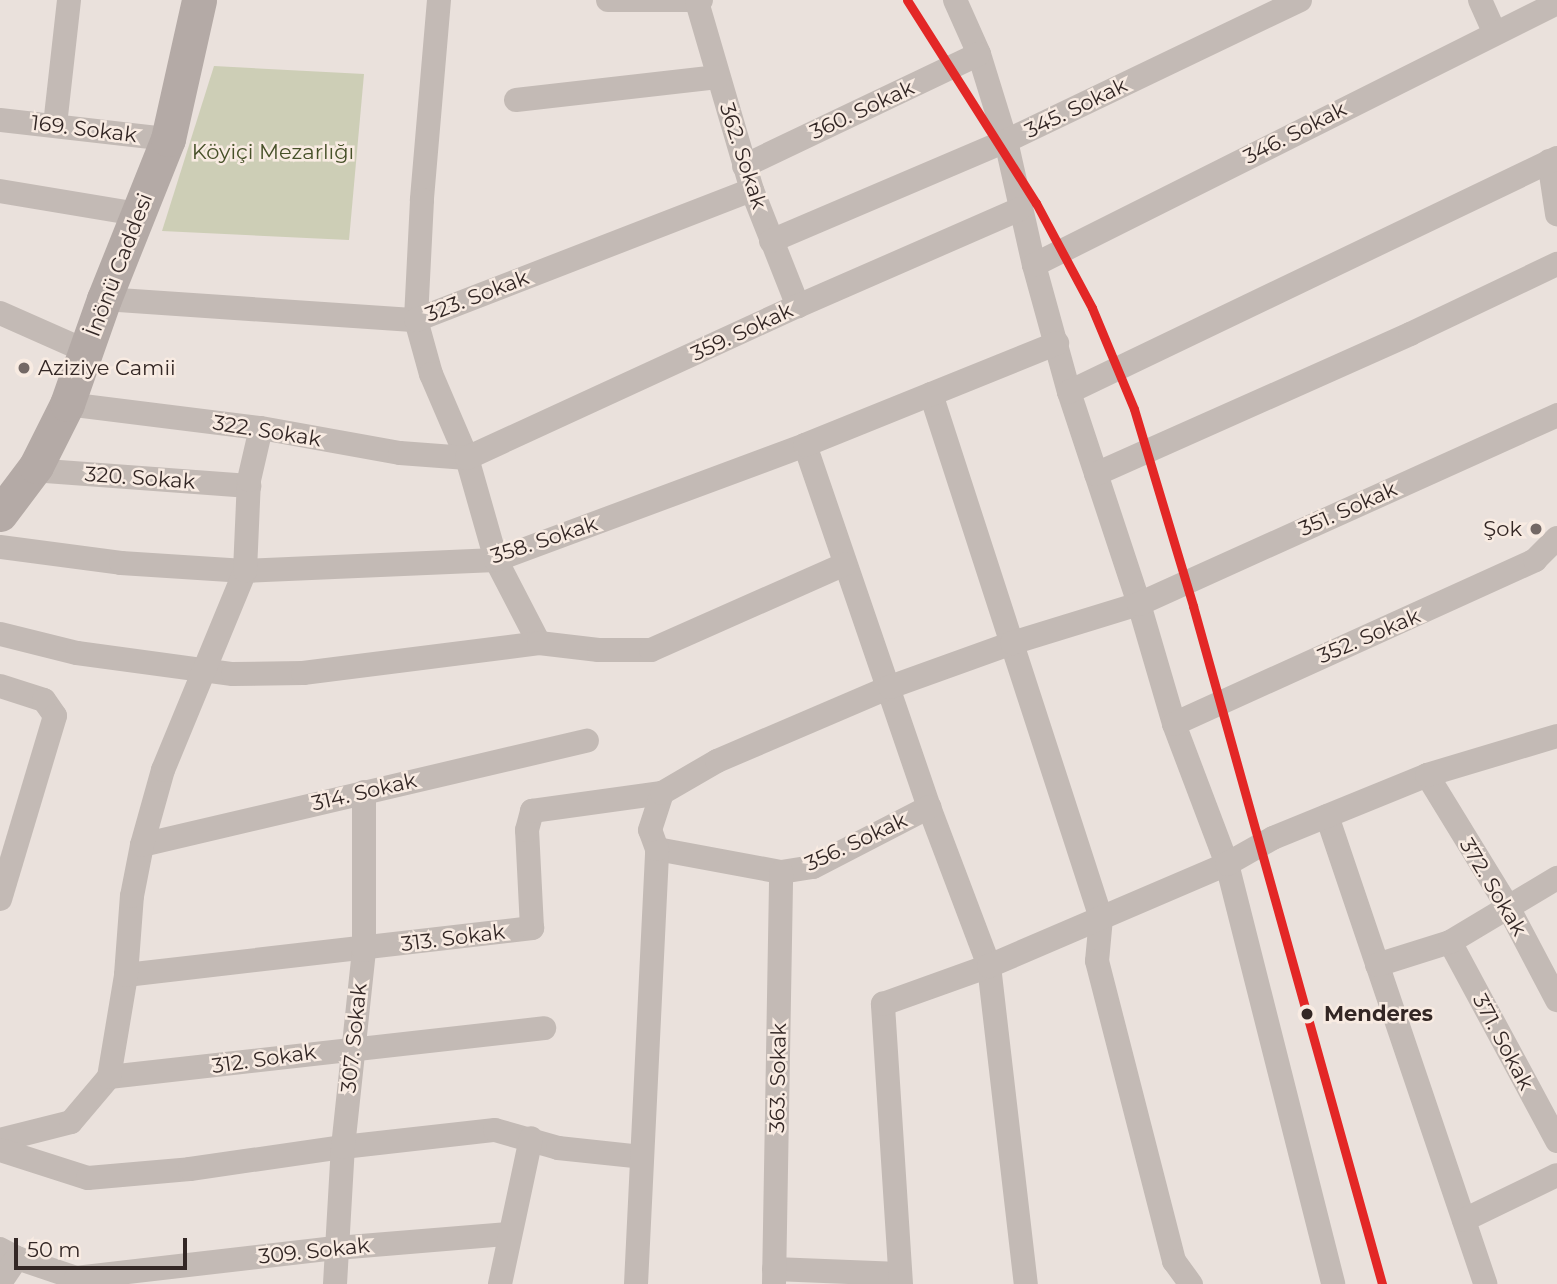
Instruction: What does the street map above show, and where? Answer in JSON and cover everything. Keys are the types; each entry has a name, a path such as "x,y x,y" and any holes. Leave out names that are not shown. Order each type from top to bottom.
{"main road":[{"name":"İnönü Caddesi","path":"0,514 32,470 67,404 104,299 168,139 200,0"}],"street":[{"path":"55,125 69,0"},
{"path":"439,0 422,200 416,320 431,374 467,458 496,560 539,643"},
{"path":"608,0 699,1"},
{"name":"345. Sokak","path":"771,241 1006,141 1300,0"},
{"path":"1480,0 1495,33"},
{"name":"362. Sokak","path":"699,1 744,166 798,306"},
{"path":"964,3 1006,141 1034,265 1069,392 1139,604 1174,723 1227,864 1333,1284"},
{"name":"346. Sokak","path":"1034,265 1557,3"},
{"name":"360. Sokak","path":"744,166 979,54"},
{"path":"516,100 718,77"},
{"name":"169. Sokak","path":"0,120 168,139"},
{"path":"1069,392 1553,159 1557,214"},
{"name":"323. Sokak","path":"104,299 416,320 752,190"},
{"path":"0,191 138,214"},
{"name":"359. Sokak","path":"467,458 798,306 1020,209"},
{"path":"1096,474 1410,334 1557,264"},
{"path":"0,313 86,351"},
{"name":"358. Sokak","path":"0,547 121,563 245,571 496,560 805,445 1057,343"},
{"path":"931,394 1101,918 1097,961 1174,1261 1191,1284"},
{"name":"322. Sokak","path":"67,404 261,428 400,453 467,458"},
{"name":"351. Sokak","path":"662,793 718,761 890,687 1012,643 1139,604 1557,415"},
{"path":"0,1140 71,1122 109,1077 126,975 132,896 142,845 163,770 245,571 248,486 261,428"},
{"path":"805,445 929,807 989,966 1027,1284"},
{"name":"320. Sokak","path":"32,470 248,486"},
{"name":"352. Sokak","path":"1174,723 1535,560 1557,538"},
{"path":"0,634 76,653 204,667 233,674 303,673 539,643 599,650 651,650 845,564"},
{"path":"0,686 44,700 55,716 0,899"},
{"path":"774,1277 901,1279 883,1004 989,966 1227,864 1273,838 1427,775 1557,736"},
{"name":"314. Sokak","path":"142,845 587,741"},
{"name":"372. Sokak","path":"1427,775 1509,909 1557,1000"},
{"name":"307. Sokak","path":"335,1284 343,1147 364,950 364,792"},
{"path":"636,1284 657,849 650,830 662,793"},
{"name":"313. Sokak","path":"126,975 364,950 532,928 527,830 532,811 662,793"},
{"name":"356. Sokak","path":"657,849 781,872 813,867 929,807"},
{"path":"1327,816 1485,1284"},
{"name":"363. Sokak","path":"774,1277 781,872"},
{"path":"1377,965 1450,942 1557,878"},
{"name":"371. Sokak","path":"1450,942 1557,1141"},
{"name":"312. Sokak","path":"109,1077 243,1064 352,1047 544,1028"},
{"path":"0,1150 88,1178 190,1169 343,1147 495,1130 531,1138 558,1148 642,1157"},
{"path":"500,1284 531,1138"},
{"path":"1464,1220 1557,1175"},
{"name":"309. Sokak","path":"9,1253 78,1281 337,1248 509,1234"},
{"path":"0,1283 9,1253"}],"green space":[{"name":"Köyiçi Mezarlığı","path":"214,66 364,74 349,240 162,231"}],"transit line":[{"path":"907,0 1036,203 1092,308 1134,409 1193,606 1382,1284"}],"place":[{"name":"Aziziye Camii","path":"24,368"},
{"name":"Şok","path":"1536,529"},
{"name":"Menderes","path":"1307,1014"}]}
